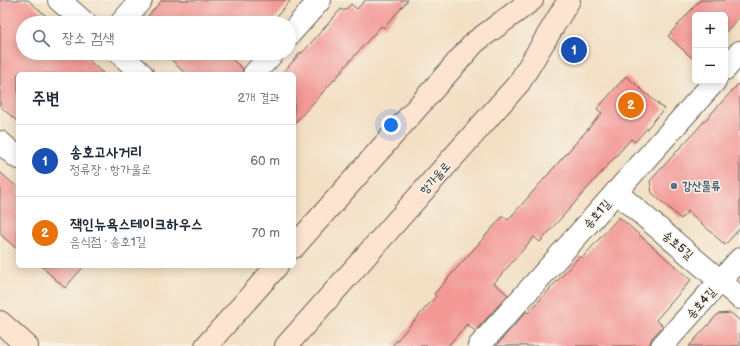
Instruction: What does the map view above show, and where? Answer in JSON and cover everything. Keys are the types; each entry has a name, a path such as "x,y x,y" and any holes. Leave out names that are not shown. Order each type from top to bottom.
{"main road":[{"path":"296,245 475,42 532,0"},
{"name":"항가울로","path":"286,346 519,83 569,0"},
{"path":"206,346 275,268"},
{"path":"0,322 27,346"}],"street":[{"path":"59,0 77,16"},
{"path":"127,16 141,0"},
{"path":"296,27 320,0"},
{"path":"728,66 740,52"},
{"path":"127,60 140,72"},
{"path":"256,72 267,60"},
{"name":"송호1길","path":"480,346 712,84"},
{"path":"0,142 16,156"},
{"name":"송호5길","path":"616,192 740,298"},
{"name":"송호4길","path":"662,346 740,259"}],"building":[{"path":"0,0 28,0 46,16 16,16 16,60 89,60 102,72 16,72 16,120 0,106"},
{"path":"162,0 291,0 277,16 148,16"},
{"path":"365,0 408,0 384,28 381,26 296,122 296,72 284,72 341,9 344,11 351,4 357,9"},
{"path":"700,0 740,0 740,16 728,30 728,12 692,12 692,58 668,36"},
{"path":"172,60 233,60 243,69 242,72 184,72"},
{"path":"626,76 664,109 635,142 631,139 540,242 534,237 494,283 508,295 475,331 467,324 448,346 392,346 436,296 434,294 503,216 508,220 602,113 597,109"},
{"path":"740,82 740,228 725,245 688,211 681,219 652,193 650,181"},
{"path":"0,172 16,186 16,248 0,234"},
{"path":"619,217 691,280 656,320 663,326 652,338 650,346 496,346 526,312 528,313 580,256 582,258"},
{"path":"43,268 82,268 65,288"},
{"path":"731,313 740,321 740,346 689,346 718,314"}],"place":[{"name":"송호고사거리","path":"574,50"},
{"name":"잭인뉴욕스테이크하우스","path":"631,105"},
{"name":"강산물류","path":"674,186"}]}
